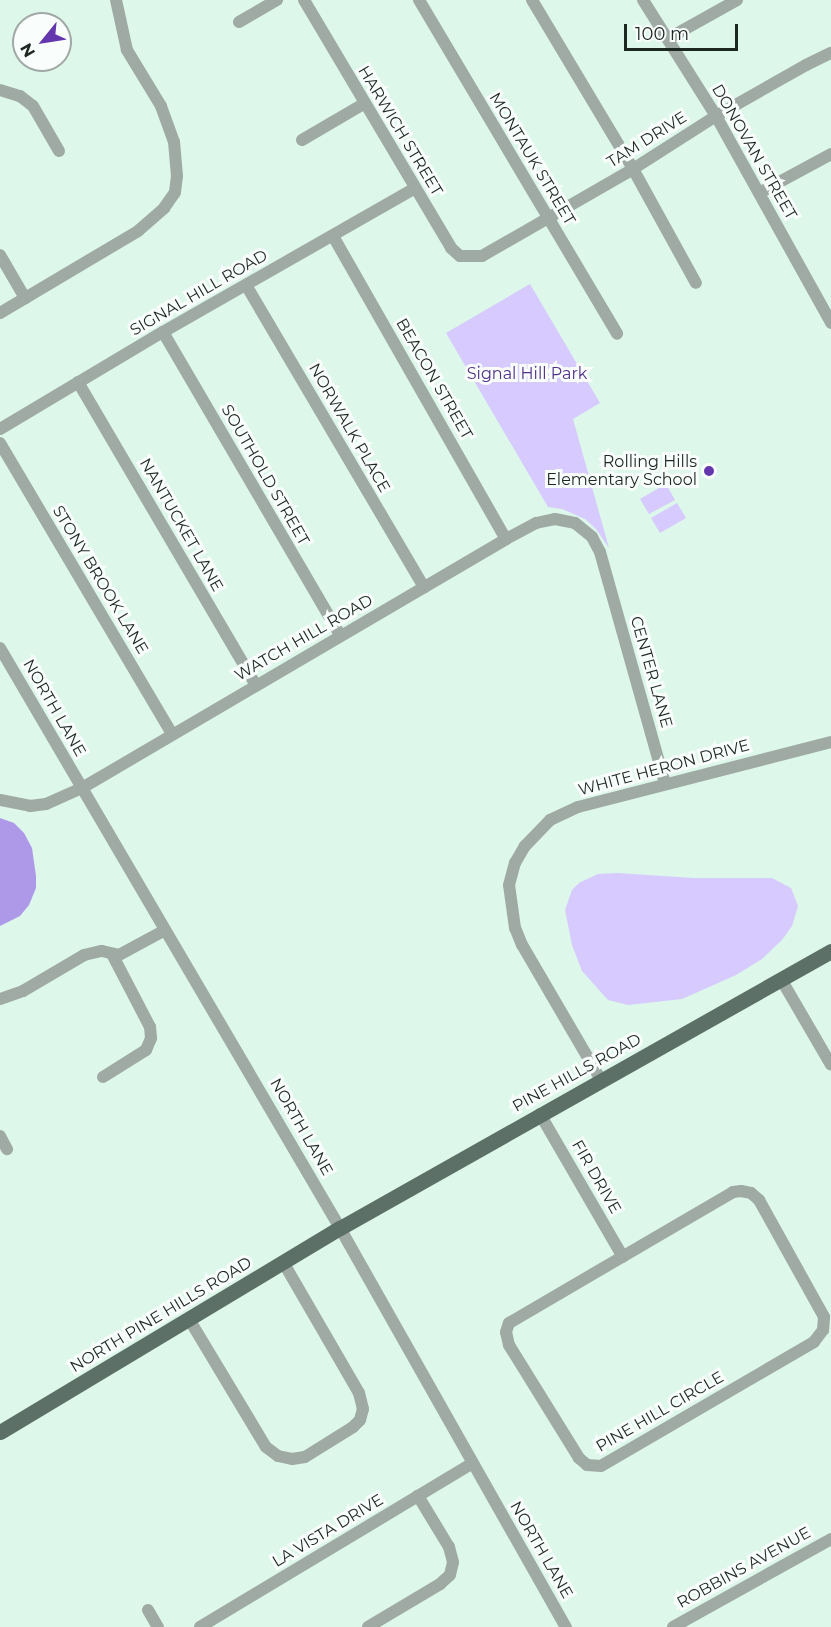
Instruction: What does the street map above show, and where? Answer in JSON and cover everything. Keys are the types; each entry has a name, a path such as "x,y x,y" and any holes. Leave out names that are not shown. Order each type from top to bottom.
{"main road":[{"name":"PINE HILLS ROAD","path":"340,1227 831,951"},
{"name":"NORTH PINE HILLS ROAD","path":"0,1432 340,1227"}],"street":[{"path":"0,313 138,231 164,208 175,192 177,176 174,142 161,106 127,50 116,0"},
{"path":"239,22 277,0"},
{"name":"HARWICH STREET","path":"304,0 451,249 460,256 482,256"},
{"name":"MONTAUK STREET","path":"419,0 617,334"},
{"path":"532,0 633,169 696,283"},
{"name":"DONOVAN STREET","path":"643,0 716,116 831,323"},
{"path":"669,38 737,0"},
{"name":"TAM DRIVE","path":"482,256 633,169 716,116 831,53"},
{"path":"0,90 20,96 33,106 59,151"},
{"path":"302,140 365,103"},
{"path":"759,193 831,154"},
{"name":"SIGNAL HILL ROAD","path":"0,429 163,332 415,188"},
{"name":"BEACON STREET","path":"333,236 506,539"},
{"path":"0,255 25,298"},
{"name":"NORWALK PLACE","path":"246,285 424,587"},
{"name":"SOUTHOLD STREET","path":"163,332 340,635"},
{"name":"NANTUCKET LANE","path":"78,382 256,685"},
{"name":"STONY BROOK LANE","path":"0,443 172,734"},
{"name":"WATCH HILL ROAD","path":"0,800 30,806 46,804 82,788 340,635 536,523 555,519 575,523 592,537 604,569"},
{"name":"CENTER LANE","path":"604,569 665,784"},
{"name":"NORTH LANE","path":"0,648 340,1227 566,1627"},
{"name":"WHITE HERON DRIVE","path":"601,1080 522,945 511,913 509,885 515,863 525,846 550,820 586,805 831,742"},
{"path":"0,999 23,991 84,955 102,951 119,956 165,930"},
{"path":"104,1077 146,1050 151,1038 150,1027 112,954"},
{"path":"781,980 831,1065"},
{"name":"FIR DRIVE","path":"540,1114 623,1257"},
{"path":"0,1136 7,1149"},
{"name":"PINE HILL CIRCLE","path":"733,1192 751,1193 759,1200 824,1317 823,1330 814,1342 601,1466 587,1465 579,1458 509,1345 506,1332 509,1323 514,1319 623,1257 733,1192"},
{"path":"189,1319 266,1447 278,1456 292,1459 305,1457 353,1427 360,1420 363,1409 359,1393 283,1262"},
{"name":"LA VISTA DRIVE","path":"200,1627 472,1463"},
{"path":"368,1627 440,1584 450,1575 453,1562 449,1547 418,1496"},
{"name":"ROBBINS AVENUE","path":"673,1627 831,1539"},
{"path":"148,1610 158,1627"}],"green space":[{"name":"Signal Hill Park","path":"530,284 600,403 573,419 609,548 596,529 585,519 562,509 548,507 446,333"},
{"path":"666,484 675,500 649,514 640,499"},
{"path":"677,503 686,518 660,533 651,518"},
{"path":"598,874 693,878 772,878 791,888 798,906 792,926 782,940 762,959 736,975 682,999 628,1005 608,1000 582,971 572,945 565,910 572,890 579,883"}],"shaded area":[{"path":"0,818 14,823 24,833 32,848 36,888 29,905 20,916 0,926"}],"place":[{"name":"Rolling Hills Elementary School","path":"709,471"}]}
